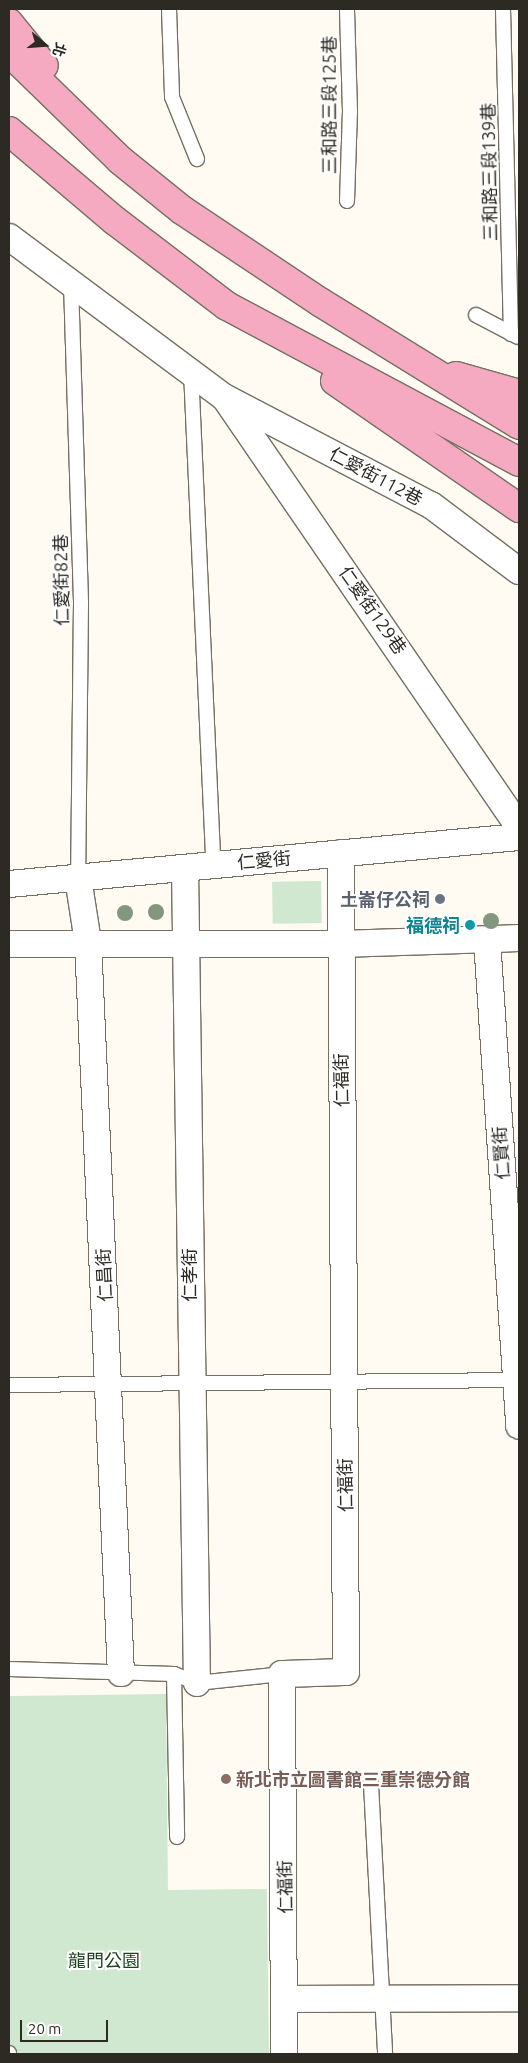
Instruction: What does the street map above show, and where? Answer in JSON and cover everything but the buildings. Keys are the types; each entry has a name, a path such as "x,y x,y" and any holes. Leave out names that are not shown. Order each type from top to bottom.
{"highway":[{"path":"9,23 120,160"},
{"path":"9,52 120,160 182,210 519,425"},
{"path":"14,132 114,220 227,306 519,508"},
{"path":"227,306 519,462"},
{"path":"431,369 519,394"}],"street":[{"path":"9,237 224,396"},
{"name":"仁愛街112巷","path":"224,396 431,505 519,571"},
{"name":"仁愛街129巷","path":"224,396 519,827"},
{"name":"仁愛街","path":"9,884 519,837"},
{"name":"仁福街","path":"284,2054 282,1674 346,1672 340,944 341,853"},
{"name":"仁孝街","path":"185,1679 190,1385 186,868"},
{"name":"仁昌街","path":"78,878 88,942 121,1673"},
{"path":"9,944 88,942 340,944 519,938"},
{"name":"仁賢街","path":"487,940 519,1426"},
{"path":"284,1999 382,1997 519,1998"}],"lane":[{"path":"169,9 172,97 197,159"},
{"name":"三和路三段125巷","path":"346,202 350,111 347,9"},
{"name":"三和路三段139巷","path":"503,9 515,336"},
{"name":"仁愛街82巷","path":"71,282 81,604 78,878"},
{"path":"476,315 515,336"},
{"path":"191,371 213,864"},
{"path":"9,1385 109,1386 344,1381 516,1380"},
{"path":"9,1669 121,1673 185,1679 282,1674"},
{"path":"177,1837 185,1679"},
{"path":"371,1784 385,2054"}],"green space":[{"path":"321,881 322,923 273,924 272,882"},
{"name":"龍門公園","path":"166,1694 168,1890 267,1889 269,2054 9,2054 9,1696"}],"place":[{"name":"土崙仔公祠","path":"440,899"},
{"name":"福德祠","path":"470,925"},
{"name":"新北市立圖書館三重崇德分館","path":"226,1779"}]}
